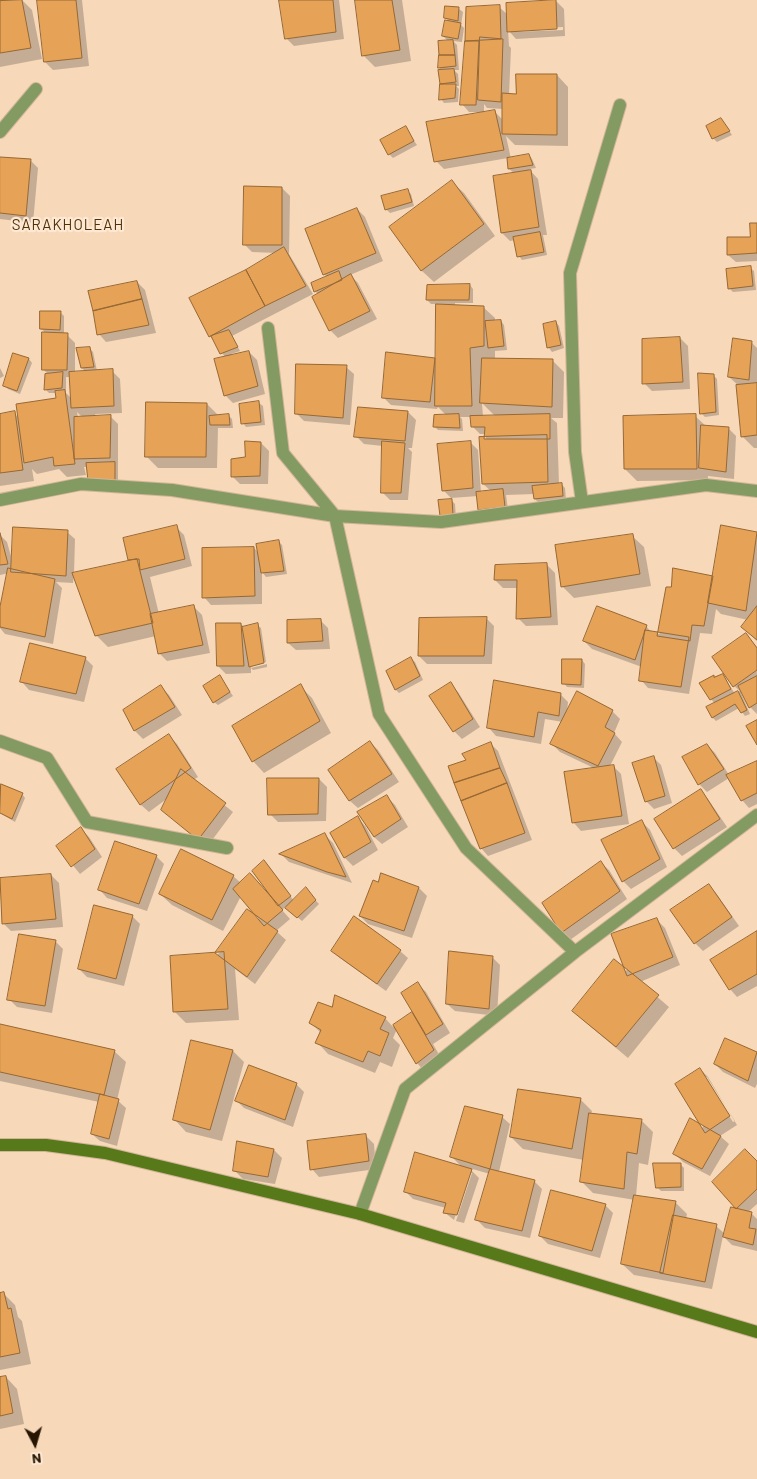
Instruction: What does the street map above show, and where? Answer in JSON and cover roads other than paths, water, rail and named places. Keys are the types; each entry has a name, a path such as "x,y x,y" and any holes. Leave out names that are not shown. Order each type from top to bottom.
{"main road":[{"path":"0,1146 46,1145 105,1153 360,1214 757,1332"}],"street":[{"path":"0,132 36,89"},
{"path":"582,502 575,452 570,273 620,105"},
{"path":"268,328 283,453 335,516 379,714 466,848 575,952"},
{"path":"0,500 81,484 172,490 335,516 441,522 706,485 757,492"},
{"path":"0,741 47,758 88,822 227,848"},
{"path":"360,1214 405,1089 575,952 757,815"}],"district":[{"name":"SARAKHOLEAH","path":"68,225"}]}
